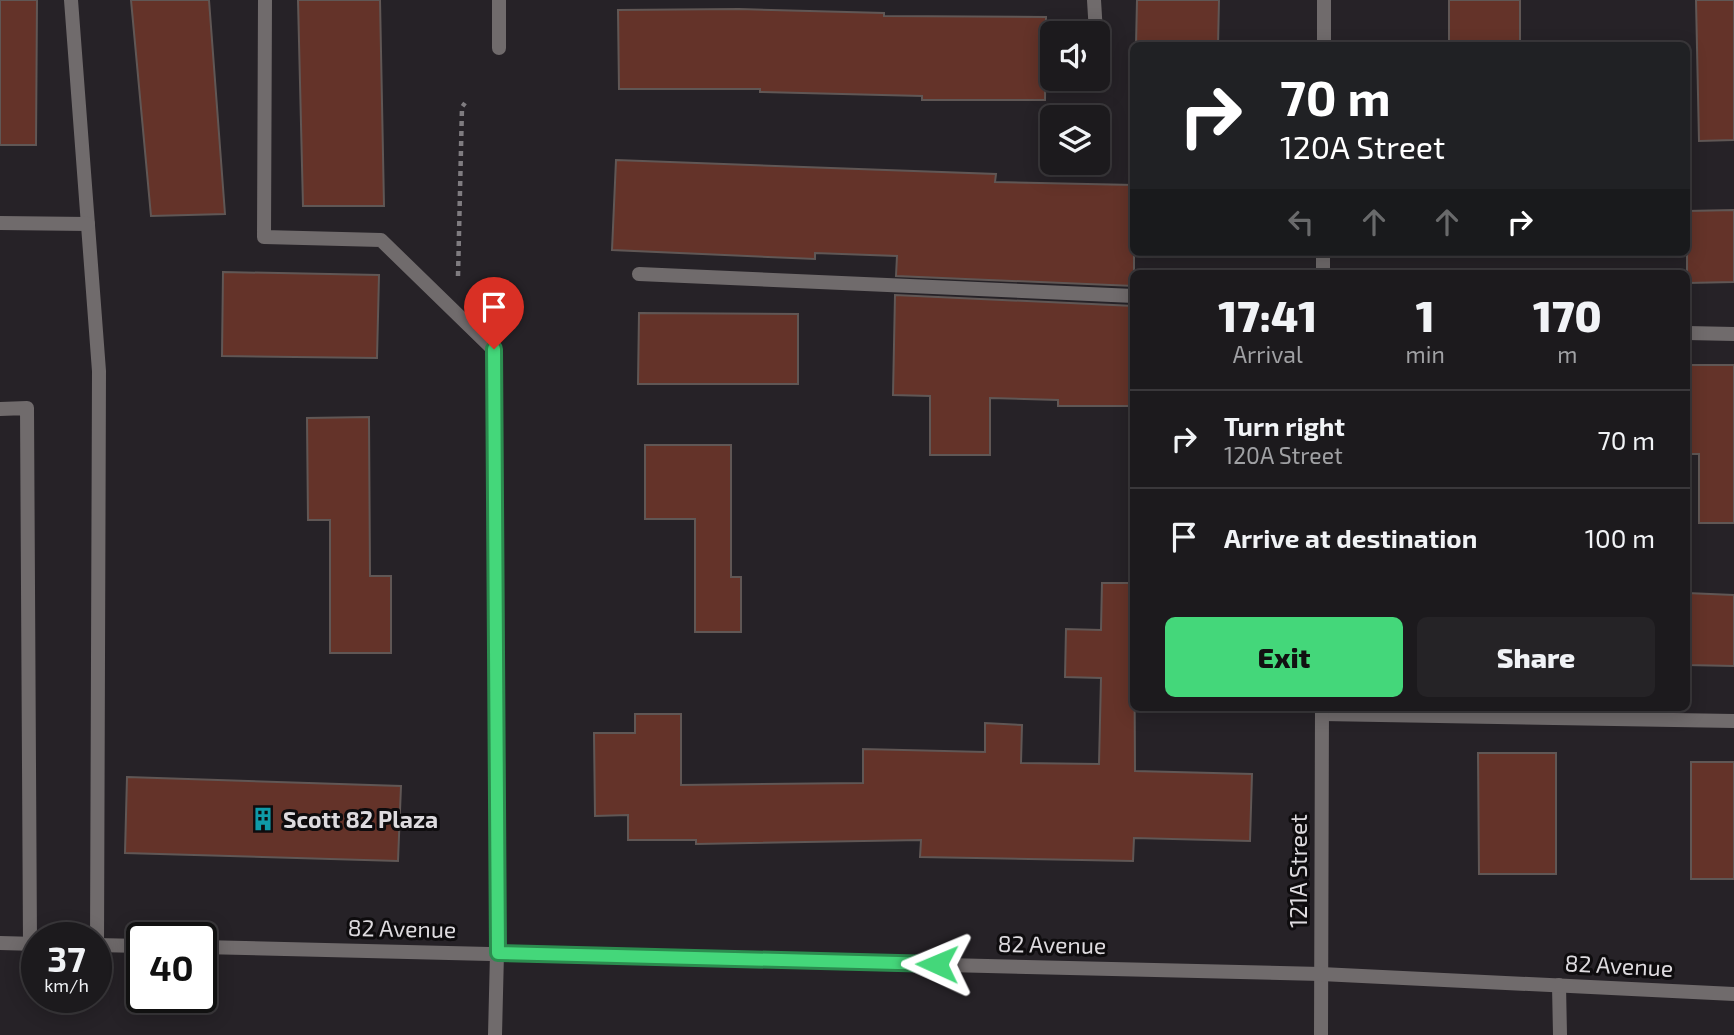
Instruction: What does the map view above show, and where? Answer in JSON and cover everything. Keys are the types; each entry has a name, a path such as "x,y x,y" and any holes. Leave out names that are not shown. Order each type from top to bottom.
{"street":[{"path":"71,0 99,371 96,922"},
{"path":"265,0 264,237 381,240 494,349 498,953 495,1035"},
{"path":"499,0 499,48"},
{"path":"1094,0 1095,21"},
{"path":"1324,0 1324,42"},
{"path":"0,223 88,224"},
{"path":"639,274 1130,296"},
{"path":"1690,333 1734,334"},
{"path":"0,409 27,408 33,922"},
{"name":"121A Street","path":"1321,1035 1322,711"},
{"path":"1359,711 1734,721"},
{"path":"0,943 21,944"},
{"name":"82 Avenue","path":"217,947 1321,974 1734,994"},
{"path":"1559,985 1560,1035"}],"path":[{"path":"458,280 462,107 465,103"}],"building":[{"path":"0,0 37,0 36,145 0,145"},
{"path":"131,0 209,0 225,214 151,216"},
{"path":"298,0 380,0 384,206 303,206"},
{"path":"1137,0 1219,0 1218,42 1136,42"},
{"path":"1449,0 1520,0 1520,42 1449,42"},
{"path":"1696,0 1734,0 1734,140 1699,141"},
{"path":"739,9 884,13 884,16 1046,17 1046,21 1040,21 1040,91 1045,91 1045,100 922,100 922,96 760,92 760,89 619,89 618,10"},
{"path":"616,160 996,174 995,182 1130,185 1130,256 1134,256 1134,270 1130,270 1130,286 896,276 897,256 815,253 815,259 612,250"},
{"path":"1734,210 1734,282 1690,283 1687,256 1690,256 1690,211"},
{"path":"223,272 379,275 377,358 222,356"},
{"path":"895,295 1130,306 1130,406 1058,406 1058,400 990,398 990,455 930,455 930,396 893,395"},
{"path":"639,313 798,314 798,384 638,384"},
{"path":"1690,365 1734,365 1734,523 1699,523 1699,454 1690,454"},
{"path":"369,417 370,576 391,576 391,653 330,653 330,520 308,520 307,418"},
{"path":"645,445 731,445 731,577 741,577 741,632 695,632 695,519 645,519"},
{"path":"1102,583 1130,583 1130,711 1135,711 1135,771 1252,774 1250,841 1134,838 1133,861 920,857 921,840 696,844 696,840 628,840 628,815 595,816 594,733 635,733 635,714 681,714 681,785 863,783 863,749 985,752 985,723 1022,725 1021,763 1099,764 1101,678 1065,677 1066,629 1101,630"},
{"path":"1690,593 1734,595 1734,666 1690,665"},
{"path":"1478,753 1556,753 1556,874 1479,874"},
{"path":"1691,762 1734,762 1734,879 1691,879"},
{"name":"Scott 82 Plaza","path":"127,777 401,786 398,861 125,853"}],"place":[{"name":"Scott 82 Plaza","path":"263,819"}],"route":[{"path":"494,349 498,953 937,964"}]}
